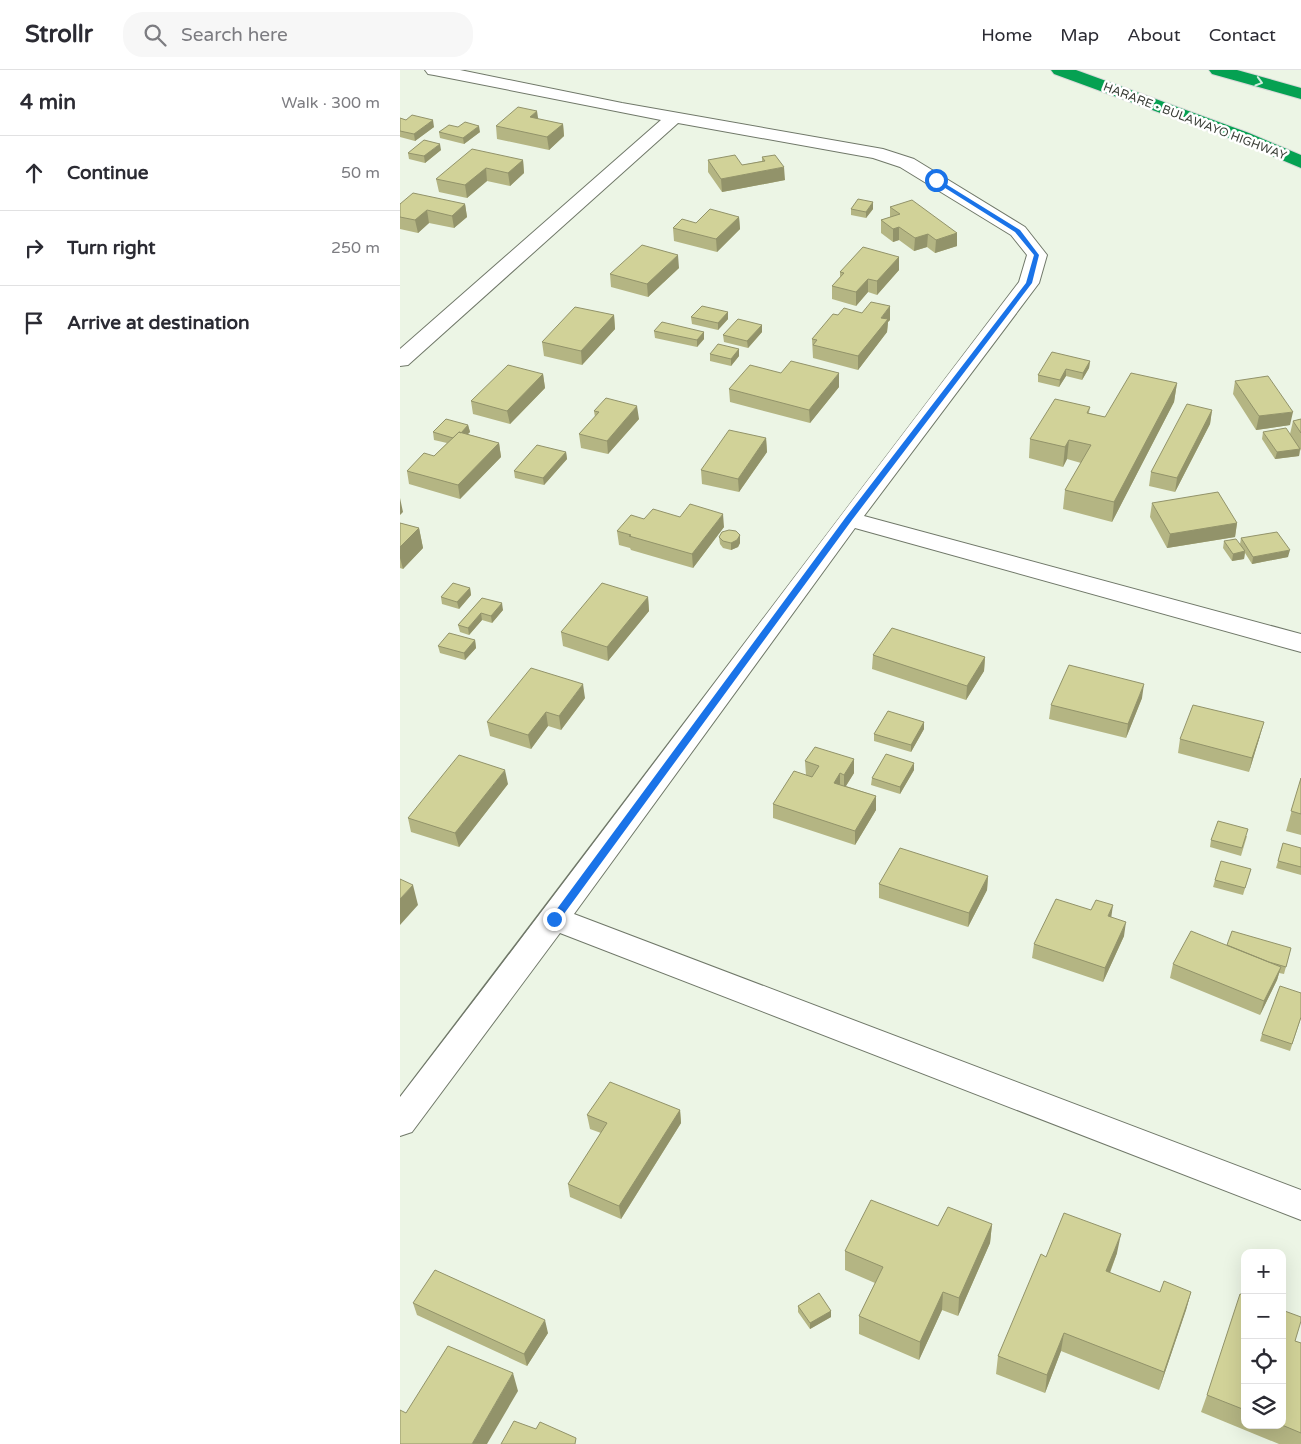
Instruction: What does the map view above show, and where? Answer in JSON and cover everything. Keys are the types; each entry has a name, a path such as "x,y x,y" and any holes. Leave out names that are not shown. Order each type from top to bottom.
{"highway":[{"name":"HARARE - BULAWAYO HIGHWAY","path":"1060,70 1243,137 1301,162"},
{"path":"1218,70 1301,94"}],"street":[{"path":"400,1122 554,919 849,519 1029,283 1036,255 1018,231 907,163 876,154 675,118 434,70"},
{"path":"400,360 675,118"},
{"path":"849,519 1301,643"},
{"path":"554,919 1301,1204"}],"building":[{"path":"518,107 537,111 530,117 563,124 547,137 496,126"},
{"path":"412,115 433,120 414,134 400,131 400,118 406,120"},
{"path":"465,122 479,126 463,138 439,132 449,125 458,127"},
{"path":"424,140 440,144 424,156 408,153"},
{"path":"472,149 523,160 508,173 486,168 465,185 436,179"},
{"path":"735,155 742,165 765,161 762,157 775,155 784,167 721,179 708,160"},
{"path":"413,193 465,204 452,216 427,210 415,220 400,217 400,204"},
{"path":"858,199 873,202 866,212 851,209"},
{"path":"912,200 957,233 936,240 928,234 915,238 899,227 893,229 881,220 900,214 890,207"},
{"path":"710,209 739,217 716,239 673,228 682,219 696,223"},
{"path":"642,245 678,255 647,284 610,274"},
{"path":"863,247 899,257 877,281 868,279 856,292 832,286 844,273 840,272"},
{"path":"871,302 890,306 881,318 888,319 858,356 813,345 817,340 812,339 833,314 838,315 844,308 862,313"},
{"path":"702,306 728,312 718,323 691,317"},
{"path":"575,307 614,315 581,351 542,342"},
{"path":"738,319 762,325 747,341 723,335"},
{"path":"662,322 704,332 697,340 654,331"},
{"path":"718,344 739,349 731,359 710,354"},
{"path":"1052,352 1090,361 1083,373 1066,369 1060,380 1038,375"},
{"path":"791,361 839,373 809,410 729,389 750,365 781,373"},
{"path":"508,365 543,374 507,411 471,401"},
{"path":"1131,373 1177,383 1114,502 1065,490 1091,445 1069,440 1065,447 1030,439 1055,399 1090,407 1087,413 1105,417"},
{"path":"1268,376 1293,412 1259,416 1235,381"},
{"path":"606,398 637,406 607,441 579,434 599,412 594,411"},
{"path":"1187,404 1212,410 1177,478 1151,472"},
{"path":"446,419 468,425 453,438 433,432"},
{"path":"1301,419 1301,433 1293,421"},
{"path":"1286,428 1300,449 1277,452 1263,432"},
{"path":"729,430 766,438 738,479 701,470"},
{"path":"459,432 499,443 458,485 407,471 424,453 434,456"},
{"path":"537,445 566,452 543,478 514,471"},
{"path":"1218,492 1237,523 1170,534 1152,503"},
{"path":"690,504 723,514 692,554 617,531 631,515 644,519 653,509 680,517"},
{"path":"400,523 419,528 400,547"},
{"path":"736,531 740,535 737,540 731,543 723,541 719,537 722,532"},
{"path":"1277,532 1290,550 1253,557 1241,538"},
{"path":"1236,539 1245,551 1233,554 1224,541"},
{"path":"453,583 470,588 457,602 441,597"},
{"path":"602,583 648,597 607,647 561,632"},
{"path":"482,598 502,603 491,616 481,613 468,628 458,625"},
{"path":"892,628 985,657 967,686 873,655"},
{"path":"449,633 475,640 464,653 438,646"},
{"path":"1069,665 1144,684 1128,724 1051,705"},
{"path":"531,668 583,684 559,716 546,712 528,735 487,722"},
{"path":"1193,705 1264,722 1252,758 1180,739"},
{"path":"888,711 924,722 911,745 874,734"},
{"path":"815,747 854,759 844,775 840,773 834,783 876,796 855,831 773,804 794,771 812,777 819,766 805,761"},
{"path":"886,754 914,763 900,787 872,778"},
{"path":"459,755 505,770 455,833 408,818"},
{"path":"1301,778 1301,814 1291,811"},
{"path":"1218,821 1248,829 1242,848 1211,840"},
{"path":"1283,843 1301,848 1301,867 1278,861"},
{"path":"900,848 988,876 969,913 879,884"},
{"path":"1221,861 1251,869 1245,888 1215,880"},
{"path":"400,879 413,885 400,899"},
{"path":"1056,899 1091,910 1096,900 1113,905 1108,916 1126,922 1105,968 1034,944"},
{"path":"1191,931 1281,967 1264,1001 1173,964"},
{"path":"1232,931 1291,948 1286,967 1227,945"},
{"path":"1280,986 1301,993 1301,1017 1292,1044 1262,1034"},
{"path":"610,1082 680,1110 619,1206 568,1184 607,1123 587,1115"},
{"path":"871,1200 938,1226 948,1207 992,1224 959,1298 943,1292 920,1342 859,1316 883,1267 845,1251"},
{"path":"1064,1213 1121,1234 1106,1271 1160,1292 1164,1281 1191,1292 1164,1372 1064,1333 1047,1375 998,1356 1041,1254 1046,1257"},
{"path":"435,1270 545,1320 524,1354 413,1303"},
{"path":"819,1293 831,1311 810,1323 798,1306"},
{"path":"1240,1294 1241,1294 1241,1408 1207,1395"},
{"path":"1286,1311 1301,1317 1295,1341 1301,1343 1301,1433 1286,1427"},
{"path":"448,1346 513,1373 472,1444 400,1444 400,1410 406,1413"},
{"path":"514,1421 536,1429 540,1422 576,1438 575,1444 501,1444"}],"route":[{"path":"554,919 849,519 1029,283 1036,255 1018,231 936,180"}]}
